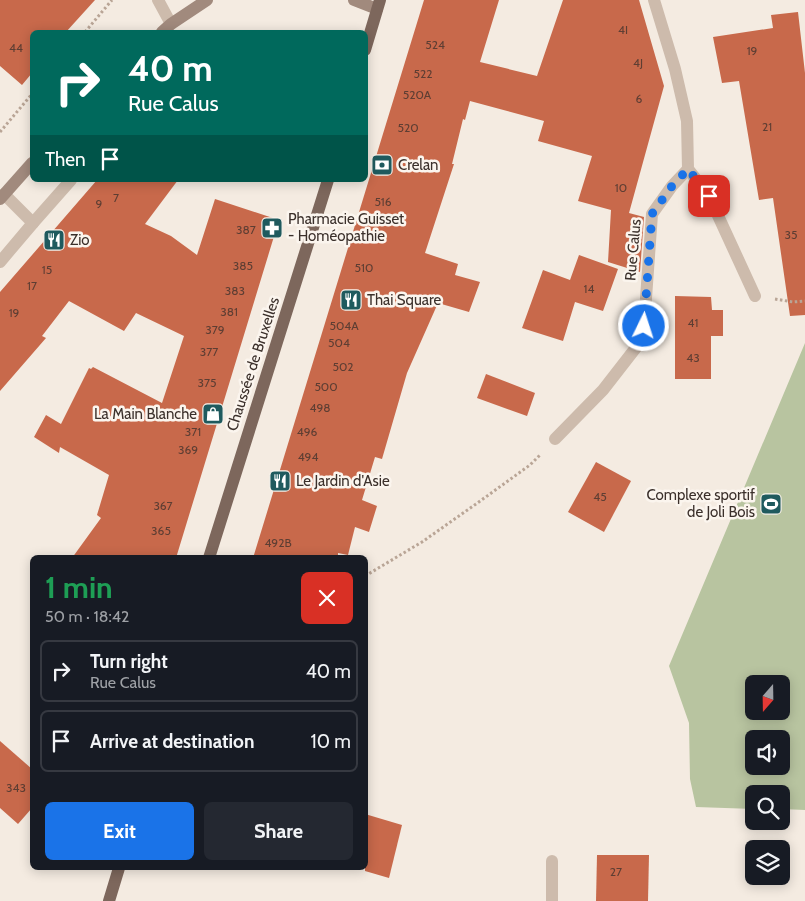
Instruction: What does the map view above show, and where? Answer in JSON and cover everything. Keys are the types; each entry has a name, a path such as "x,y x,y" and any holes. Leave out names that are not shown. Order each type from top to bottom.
{"main road":[{"path":"167,28 207,0"},
{"path":"354,0 378,5 368,40"},
{"path":"2,197 30,165"},
{"name":"Chaussée de Bruxelles","path":"210,555 327,182"},
{"path":"109,901 117,870"}],"street":[{"path":"158,0 167,28"},
{"path":"654,0 675,70 687,121 688,169 709,196 755,296"},
{"name":"Rue Calus","path":"555,439 602,390 638,345 644,326 652,214 672,186 688,169"},
{"path":"0,262 69,182"},
{"path":"2,197 33,223"},
{"path":"552,861 552,901"}],"path":[{"path":"87,30 112,0"},
{"path":"0,132 30,96"},
{"path":"755,296 793,302 805,301"},
{"path":"368,574 422,542 484,499 530,465 555,439"}],"green space":[{"name":"Complexe sportif de Joli Bois","path":"805,343 805,810 790,809 790,785 745,785 745,809 696,807 690,779 689,723 669,666"}],"building":[{"path":"0,0 95,0 68,30 30,30 30,75 22,85 0,66"},
{"path":"424,0 499,0 480,62 537,76 563,0 639,0 664,86 629,213 644,217 640,272 608,262 611,210 578,201 592,156 538,141 544,121 470,101 465,120 463,119 452,164 454,164 425,253 458,264 455,275 480,282 469,312 438,303 407,373 382,459 375,457 362,500 377,506 369,532 355,527 348,555 338,553 338,555 254,555"},
{"path":"798,12 805,73 805,315 790,316 773,198 759,200 739,81 722,83 713,37 773,28 771,15"},
{"path":"95,182 176,182 145,224 171,236 197,255 215,199 279,220 177,555 74,555 101,518 97,515 109,475 60,447 59,453 34,437 46,415 61,424 89,368 93,367 162,403 184,336 136,313 124,331 69,301 42,336 46,338 0,391 0,292"},
{"path":"579,255 618,269 603,311 575,302 563,341 522,328 543,270 570,280"},
{"path":"675,296 711,297 712,310 723,310 723,336 711,336 711,379 675,379"},
{"path":"486,374 535,393 527,416 477,398"},
{"path":"596,462 631,481 604,532 568,512"},
{"path":"0,741 30,767 30,810 18,824 0,808"},
{"path":"368,815 402,825 389,878 365,871 368,870"},
{"path":"597,855 649,855 648,901 596,901"}],"place":[{"name":"Crelan","path":"382,165"},
{"name":"Pharmacie Guisset - Homéopathie","path":"272,228"},
{"name":"Zio","path":"54,240"},
{"name":"Thai Square","path":"351,300"},
{"name":"La Main Blanche","path":"213,414"},
{"name":"Le Jardin d'Asie","path":"280,481"},
{"name":"Complexe sportif de Joli Bois","path":"771,504"}],"route":[{"path":"644,326 652,214 672,186 688,169 709,196"}]}
